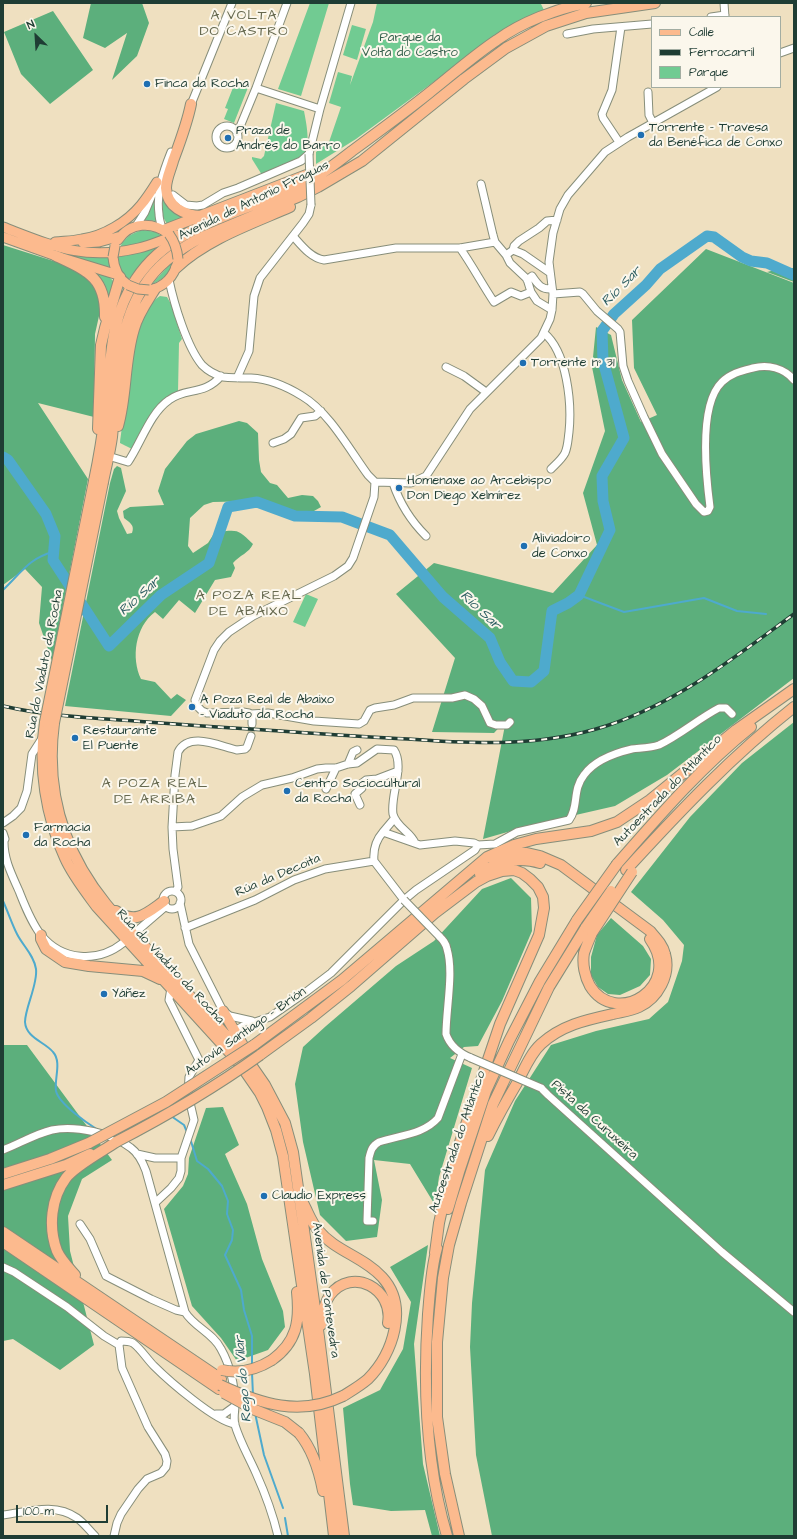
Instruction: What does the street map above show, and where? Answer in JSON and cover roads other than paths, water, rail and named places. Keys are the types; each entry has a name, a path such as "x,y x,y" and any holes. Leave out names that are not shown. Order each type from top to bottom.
{"highway":[{"name":"Avenida de Antonio Fraguas","path":"153,266 168,245 190,232 268,200 309,181 391,124 497,39 542,17 586,3"},
{"name":"Avenida de Antonio Fraguas","path":"153,266 190,244 216,231 298,197 362,161 441,96 506,48 546,26 586,13 655,3"},
{"path":"191,104 188,119 170,169 166,189 171,202 179,211 189,215 203,216"},
{"path":"165,231 308,174 361,145"},
{"path":"177,264 213,242 326,190 354,171 362,161"},
{"path":"56,256 88,272 98,283 104,297 105,328"},
{"name":"Rúa do Viaduto da Rocha","path":"153,266 131,311 123,341 117,376 112,437 108,456 99,481 49,723 43,737 44,784 50,816 65,859 97,907 168,985 244,1062"},
{"name":"Rúa do Viaduto da Rocha","path":"99,481 98,464 106,407 109,362 114,332 122,304 137,278 153,266"},
{"path":"98,464 100,361 105,328 119,276"},
{"path":"112,437 120,420 130,345 134,329 144,305 154,288"},
{"path":"476,866 487,857 514,844 536,839 590,831 616,822 650,800 736,730 794,689"},
{"name":"Autoestrada do Atlántico","path":"447,1536 439,1510 432,1462 426,1390 426,1342 429,1300 435,1253 459,1172 486,1092 509,1041 540,980 577,920 617,864 663,812 720,754 794,694"},
{"name":"Autoestrada do Atlántico","path":"460,1536 445,1474 437,1417 437,1342 443,1278 449,1246 493,1104 549,987 629,871 678,813 730,761 794,707"},
{"name":"Rúa do Viaduto da Rocha","path":"49,723 53,784 60,818 66,838 78,863 106,904 244,1062"},
{"path":"474,1163 529,1060 540,1045 554,1034 568,1026 584,1020 638,1008 649,1001 658,991 666,972 665,955 661,944 650,931 561,865 540,856 527,853 514,853 476,866"},
{"path":"435,913 446,901 477,875 498,863 512,860 539,862 557,871 646,934 655,947 658,955 659,971 654,986 647,993 634,1001 621,1003 611,1002 596,995 585,978 584,955 589,930"},
{"name":"Autovía Santiago - Brión","path":"3,1174 50,1159 89,1143 166,1102 254,1046 342,980 476,866"},
{"path":"435,913 476,882 487,876 502,871 514,870 522,873 538,887 544,908 538,935 500,1024 451,1168 439,1223 435,1253"},
{"path":"106,904 122,915 132,918 145,914 165,903"},
{"name":"Autovía Santiago - Brión","path":"3,1185 103,1150 160,1119 198,1096 260,1055 311,1018 351,986 435,913"},
{"path":"41,935 41,939 46,949 66,962 89,966 143,971 168,985"},
{"path":"223,1011 256,1065 258,1074"},
{"name":"Avenida de Pontevedra","path":"244,1062 258,1074 265,1085 285,1124 293,1152 319,1337 344,1536"},
{"name":"Avenida de Pontevedra","path":"244,1062 260,1093 276,1130 289,1185 315,1374 334,1536"},
{"path":"86,1287 67,1266 58,1252 53,1238 52,1208 56,1196 66,1178 103,1150"},
{"path":"3,1242 197,1375 221,1381 260,1396 287,1401 320,1399 341,1393 368,1378 384,1358 390,1345 394,1330 396,1307 391,1289 383,1278 374,1268 332,1242 318,1230 300,1197"},
{"path":"3,1232 188,1356 221,1381 245,1405 285,1422 299,1433 311,1450 318,1470 323,1490 329,1536"},
{"path":"3,1250 37,1266"},
{"path":"221,1381 229,1372 256,1369 272,1360 287,1346 296,1329 299,1309 295,1267 299,1260"},
{"path":"319,1337 323,1313 328,1297 344,1284 362,1282 370,1285 382,1295 387,1304 390,1316 385,1342 372,1365 341,1393"}],"main road":[{"path":"54,242 90,237 112,228 137,210 157,182"},
{"path":"152,225 165,231 174,241 178,250 177,264 169,280 154,288 138,289 128,285 119,276 113,263 115,246 125,232 136,226 152,225"},
{"path":"3,227 47,244 84,253 104,253 141,247 190,232"},
{"path":"30,237 54,242 88,243 121,236"},
{"path":"3,237 119,276"}],"street":[{"path":"165,231 159,214 158,197 160,185 166,166 232,3"},
{"path":"237,134 288,3"},
{"path":"237,378 250,349 254,296 260,278 309,214 311,205 309,154 320,109 351,3"},
{"path":"724,3 725,16"},
{"path":"567,34 593,29 651,24"},
{"path":"619,142 603,118 602,114 612,90 621,27"},
{"path":"781,53 794,48"},
{"path":"256,88 320,109"},
{"path":"169,280 187,337 205,368 221,376 260,379 283,386 304,397 321,411 368,475 375,482 411,483 426,476 465,416 486,392 533,347 544,333 552,310 552,292 549,272 551,246 557,220 568,194 605,152 619,142 715,88"},
{"path":"648,92 649,115 653,123"},
{"path":"173,195 191,207 202,205 222,193 238,188 297,162 309,154"},
{"path":"136,226 145,212 157,182 166,166"},
{"path":"481,184 487,212 496,242 510,263 527,280 531,292 537,301 552,310"},
{"path":"506,255 519,241 547,221 557,220"},
{"path":"293,236 311,254 318,259 324,260 396,248 460,248 496,242"},
{"path":"460,248 494,302 511,292 521,296 531,292"},
{"path":"512,250 523,254 549,272"},
{"path":"527,280 532,276 541,288 552,292 580,292 620,332 623,366 628,381 647,423 662,454 696,504 706,512 710,507 707,489 706,466 707,417 715,391 729,376 737,372 757,367 768,366 778,368 788,373 794,380"},
{"path":"154,288 167,290 173,296"},
{"path":"544,333 550,338 555,347 565,374 570,400 570,419 567,446 561,459 551,469"},
{"path":"446,367 464,376 486,392"},
{"path":"108,456 128,462 144,432 164,403 176,396 210,386 221,376"},
{"path":"273,444 291,434 301,418 315,416 321,411"},
{"path":"375,482 375,494 353,558 343,570 243,622 224,636 217,646 195,700 196,704 202,711 207,713 268,713 314,721 359,724 364,721 370,710 375,708 394,705 413,698 452,698 465,695 474,699 482,706 490,723 496,725 507,725 510,722"},
{"path":"393,483 405,511 426,536"},
{"path":"383,832 420,845 455,841 474,843 478,845 495,844 517,832 569,820 573,814 576,788 584,775 593,765 614,755 630,750 657,746 676,736 719,708 726,708 732,714"},
{"path":"251,714 252,724"},
{"path":"176,891 178,887 172,827 175,775 179,750 187,744 198,741 241,750 247,746 251,736"},
{"path":"3,823 21,808 27,791 32,754 43,737"},
{"path":"172,827 192,826 221,816 242,797 262,785 292,778 317,769 336,768 356,763 377,749 394,750 398,771 393,805 394,819 413,838 415,844"},
{"path":"348,764 353,752 357,750"},
{"path":"326,789 336,768"},
{"path":"360,806 355,794 362,788 362,783 366,780 377,780 398,771"},
{"path":"374,861 378,839 394,819"},
{"path":"3,833 4,858 28,912 41,935 50,944 60,950 80,956 102,955 123,943"},
{"path":"236,1034 238,1029 243,1026 270,1017 331,973 404,900 416,890 475,850 478,845"},
{"name":"Pista da Curuxeira","path":"374,861 404,900 445,942 448,955 449,976 446,1034 448,1040 462,1054 541,1088 722,1252 794,1312"},
{"name":"Rúa da Decoita","path":"185,928 255,900 294,880 325,869 374,861"},
{"path":"138,931 165,903 167,893 176,891"},
{"path":"176,891 180,895 180,903 189,944 223,1011 230,1016 257,1022"},
{"path":"165,903 169,908 174,908 180,903"},
{"path":"155,1203 179,1178 182,1167 181,1158 194,1120 188,1094 189,1077 200,1060 169,1000 168,985"},
{"path":"373,1221 366,1221 369,1158 371,1150 374,1145 379,1142 422,1131 434,1123 438,1118 462,1054"},
{"path":"3,1150 39,1134 68,1128 107,1136 131,1148 137,1154 146,1171 186,1312 190,1318 211,1337 221,1349 231,1376 235,1406 233,1414 235,1424 239,1437 266,1498 278,1536"},
{"path":"137,1154 155,1158 181,1158"},
{"path":"146,1171 155,1158"},
{"path":"80,1224 90,1240 106,1276 158,1302 176,1310 186,1312"},
{"path":"3,1267 14,1272 67,1307 104,1336 119,1345"},
{"path":"119,1345 121,1342 125,1341 132,1343 194,1401 227,1422 235,1424"},
{"path":"114,1536 121,1514 138,1489 147,1479 161,1473 166,1467 167,1461 165,1454 148,1427 122,1368 119,1345"},
{"path":"215,1414 224,1414 235,1406"},
{"path":"3,1515 25,1510 50,1509 64,1511 78,1519 95,1536"}],"waterway":[{"name":"Río Sar","path":"3,457 8,460 46,514 55,536 53,560 109,646 161,595 209,563 228,507 257,502 295,516 342,517 390,535 443,597 490,638 500,662 513,681 531,682 544,671 552,611 568,603 579,595 610,530 603,501 602,476 624,438 603,361 602,331 614,314 646,285 660,269 707,236 714,237 742,257 751,261 767,263 794,275"},
{"path":"3,590 31,562 53,552"},
{"path":"579,595 624,612 704,598 737,611 766,614"},
{"name":"Rego do Vilar","path":"3,901 17,934 31,955 36,969 35,982 27,1010 25,1022 26,1027 32,1036 50,1048 56,1056 56,1091 62,1102 74,1113 98,1130"},
{"name":"Rego do Vilar","path":"149,1116 158,1115"},
{"name":"Rego do Vilar","path":"171,1116 184,1125 187,1132"},
{"name":"Rego do Vilar","path":"190,1138 197,1161 208,1169 222,1186 228,1201 227,1214 233,1230 232,1240 225,1255 241,1290 244,1310 252,1336 252,1365"},
{"name":"Rego do Vilar","path":"252,1373 253,1395"},
{"name":"Rego do Vilar","path":"255,1413 264,1455 283,1508"},
{"name":"Rego do Vilar","path":"285,1518 288,1536"}],"tunnel":[{"path":"251,736 252,724"}],"railway":[{"path":"3,706 85,718 189,725 458,742 483,743 532,741 582,733 606,726 657,705 704,678 794,614"}],"place":[{"name":"Finca da Rocha","path":"147,84"},
{"name":"Torrente - Travesa da Benéfica de Conxo","path":"641,135"},
{"name":"Praza de Andrés do Barro","path":"228,138"},
{"name":"Torrente n° 31","path":"523,363"},
{"name":"Homenaxe ao Arcebispo Don Diego Xelmírez","path":"399,488"},
{"name":"Aliviadoiro de Conxo","path":"524,546"},
{"name":"A Poza Real de Abaixo - Viaduto da Rocha","path":"192,707"},
{"name":"Restaurante El Puente","path":"75,738"},
{"name":"Centro Sociocultural da Rocha","path":"287,791"},
{"name":"Farmacia da Rocha","path":"26,835"},
{"name":"Yáñez","path":"104,994"},
{"name":"Claudio Express","path":"264,1196"}],"district":[{"name":"A VOLTA DO CASTRO","path":"244,24"},
{"name":"A POZA REAL DE ABAIXO","path":"249,604"},
{"name":"A POZA REAL DE ARRIBA","path":"155,792"}],"park label":[{"name":"Parque da Volta do Castro","path":"410,46"}]}
